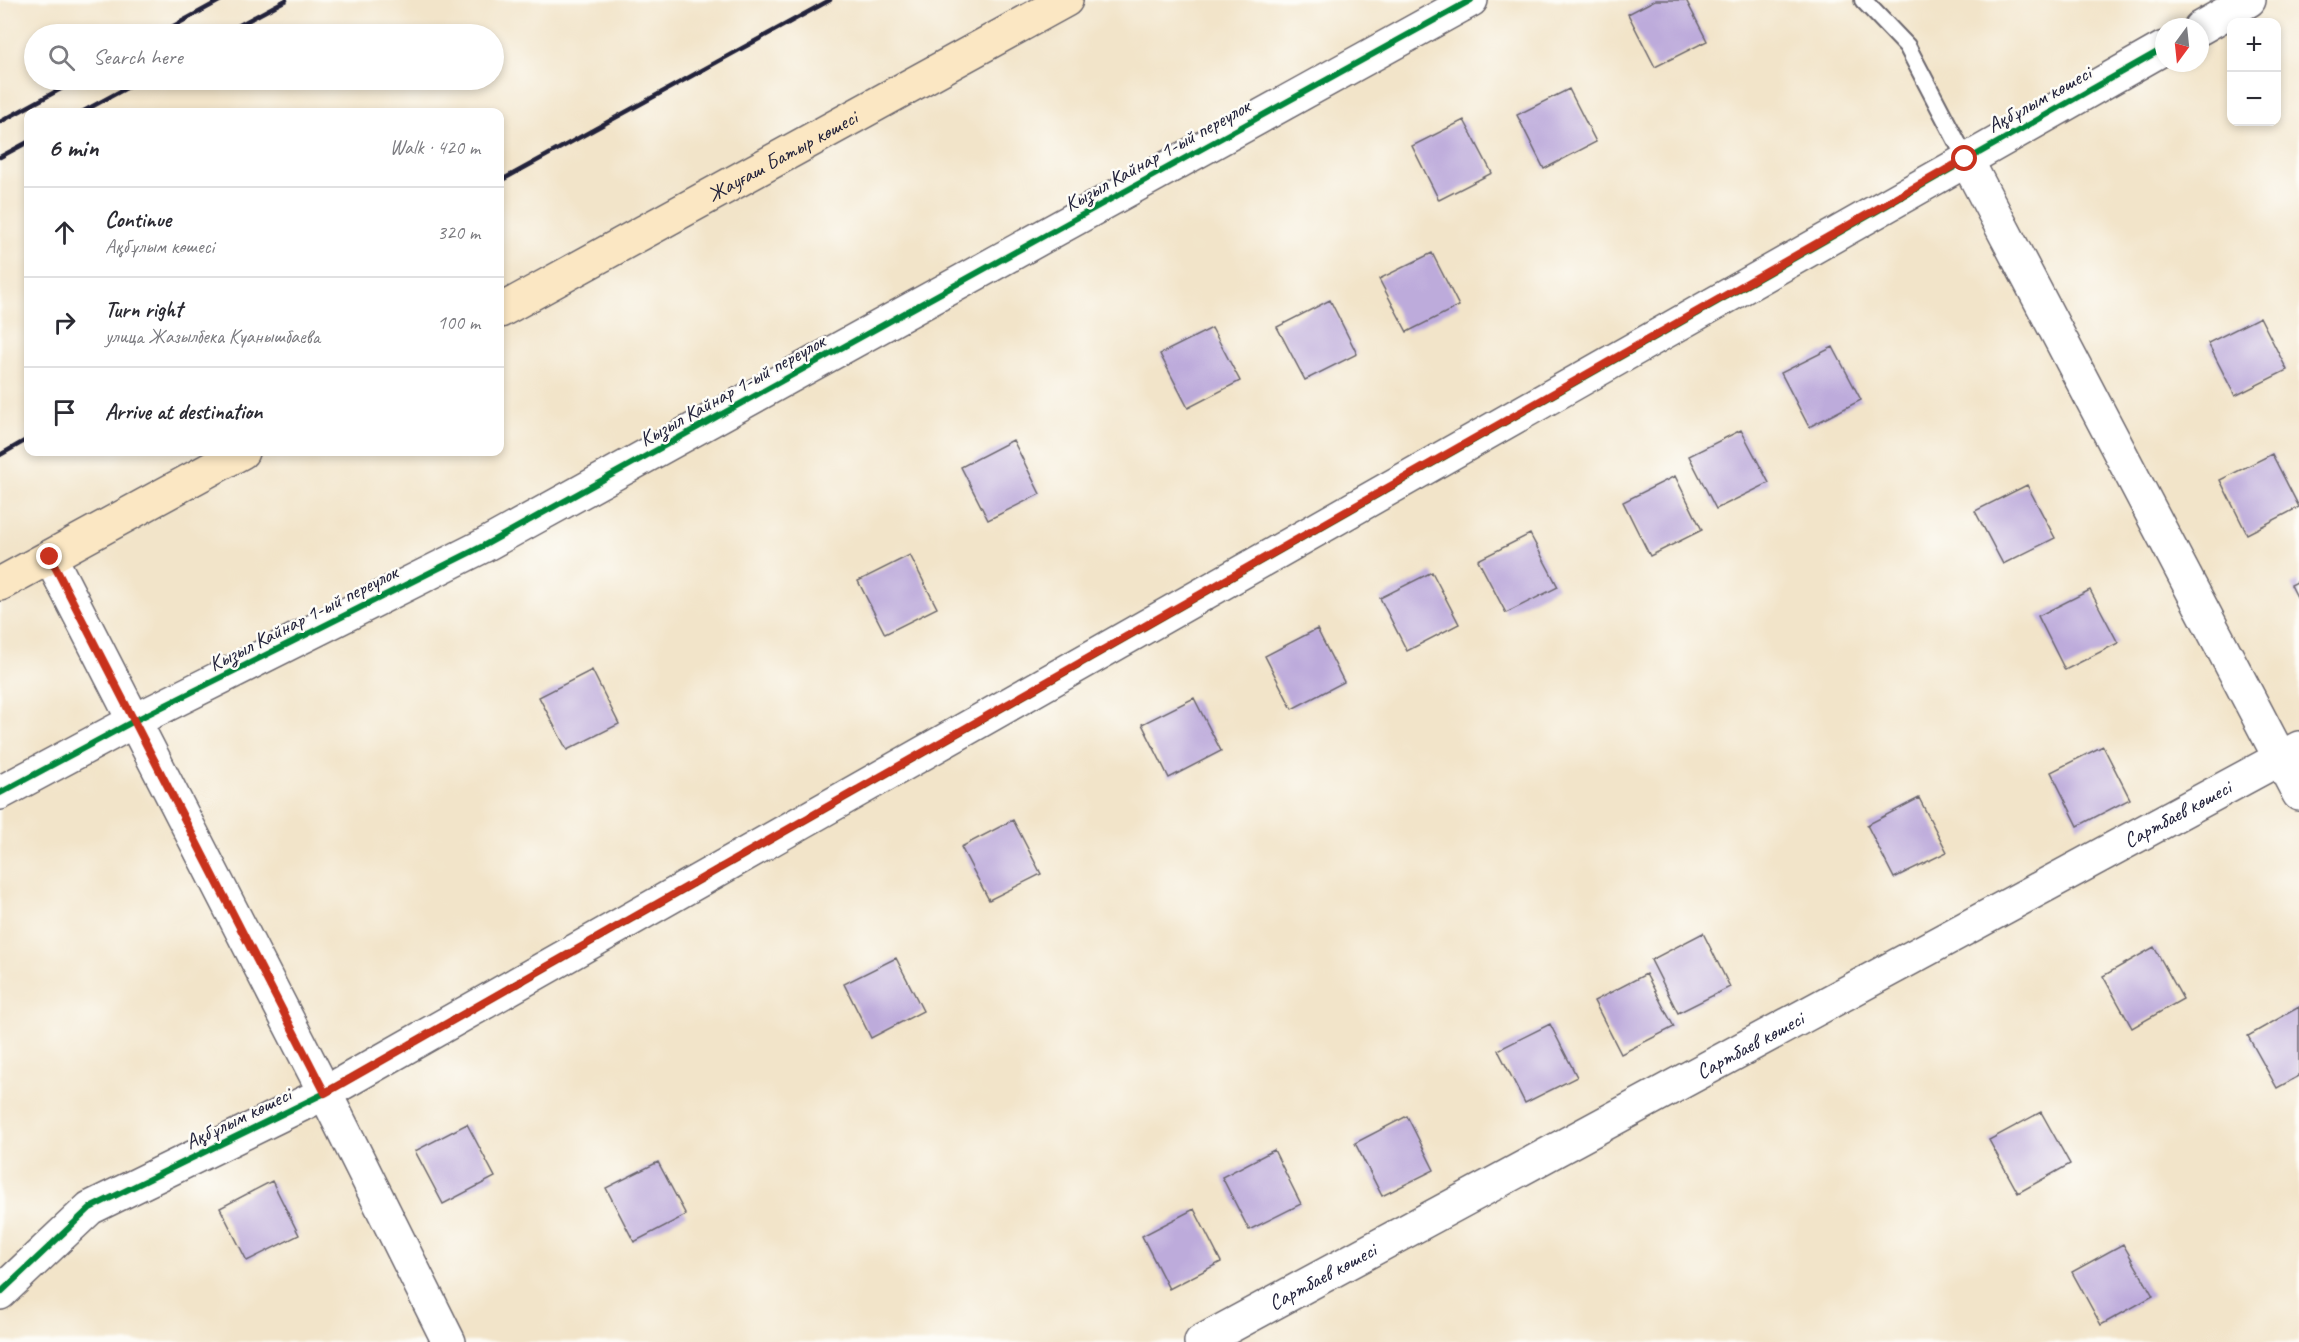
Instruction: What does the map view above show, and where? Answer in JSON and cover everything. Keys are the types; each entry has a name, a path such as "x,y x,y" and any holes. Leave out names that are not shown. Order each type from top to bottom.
{"main road":[{"name":"Жауғаш Батыр көшесі","path":"504,308 1066,0"},
{"path":"0,584 235,456"}],"street":[{"name":"Кызыл Кайнар 1-ый переулок","path":"0,793 134,721 483,546 1471,0"},
{"path":"2209,23 2249,0"},
{"name":"Ақбұлым көшесі","path":"0,1293 90,1208 325,1093 2155,53"},
{"path":"1965,159 2290,753 2299,794"},
{"path":"50,557 325,1093 449,1342"},
{"name":"Сартбаев көшесі","path":"1201,1342 2290,753"}],"lane":[{"path":"1863,0 1906,46 1965,159"}],"building":[{"path":"1655,0 1686,0 1707,41 1655,67 1628,14"},
{"path":"1569,89 1596,142 1544,169 1517,115"},
{"path":"1464,120 1492,173 1439,200 1412,146"},
{"path":"1432,253 1459,306 1407,332 1379,279"},
{"path":"1330,300 1357,354 1305,380 1277,327"},
{"path":"2260,317 2287,370 2235,396 2208,343"},
{"path":"1212,328 1240,381 1188,408 1160,354"},
{"path":"1833,347 1861,400 1809,427 1781,373"},
{"path":"1741,430 1769,483 1716,509 1689,456"},
{"path":"1013,440 1040,494 988,520 961,467"},
{"path":"2272,454 2299,507 2247,534 2220,480"},
{"path":"1675,476 1702,530 1650,556 1623,502"},
{"path":"2027,485 2055,538 2003,564 1975,511"},
{"path":"1530,534 1558,587 1506,613 1478,560"},
{"path":"910,555 937,608 885,634 858,581"},
{"path":"1432,572 1459,624 1407,651 1380,598"},
{"path":"2299,581 2299,601 2291,585"},
{"path":"2090,590 2118,643 2065,670 2038,616"},
{"path":"1317,629 1344,682 1292,709 1265,656"},
{"path":"592,670 619,724 567,750 539,697"},
{"path":"1194,698 1221,751 1169,778 1142,724"},
{"path":"2103,746 2130,799 2078,826 2051,772"},
{"path":"1919,798 1947,852 1894,878 1867,825"},
{"path":"1013,820 1041,874 989,900 961,847"},
{"path":"1703,933 1730,987 1678,1013 1651,960"},
{"path":"2154,947 2183,999 2132,1028 2103,976"},
{"path":"896,958 923,1011 871,1038 844,984"},
{"path":"1646,974 1674,1027 1621,1054 1594,1001"},
{"path":"2299,1007 2299,1076 2277,1088 2248,1036"},
{"path":"1550,1024 1577,1077 1525,1103 1498,1050"},
{"path":"2041,1112 2070,1164 2018,1193 1989,1140"},
{"path":"1407,1116 1434,1170 1382,1196 1355,1143"},
{"path":"467,1124 495,1177 443,1204 415,1151"},
{"path":"1274,1150 1301,1204 1249,1230 1222,1177"},
{"path":"658,1162 686,1215 634,1242 606,1188"},
{"path":"272,1181 299,1235 247,1261 220,1208"},
{"path":"1194,1209 1221,1262 1169,1289 1142,1236"},
{"path":"2123,1244 2153,1296 2101,1325 2072,1272"}],"railway":[{"path":"177,24 221,0"},
{"path":"242,24 286,0"},
{"path":"504,179 830,0"},
{"path":"26,108 59,90"},
{"path":"89,108 123,90"},
{"path":"0,122 24,109"},
{"path":"0,157 24,144"},
{"path":"0,455 24,441"}],"cycle path":[{"path":"0,793 134,721 483,546 1471,0"},
{"path":"0,1293 90,1208 325,1093 2155,53"}],"route":[{"path":"50,557 325,1093 1965,159"}]}
